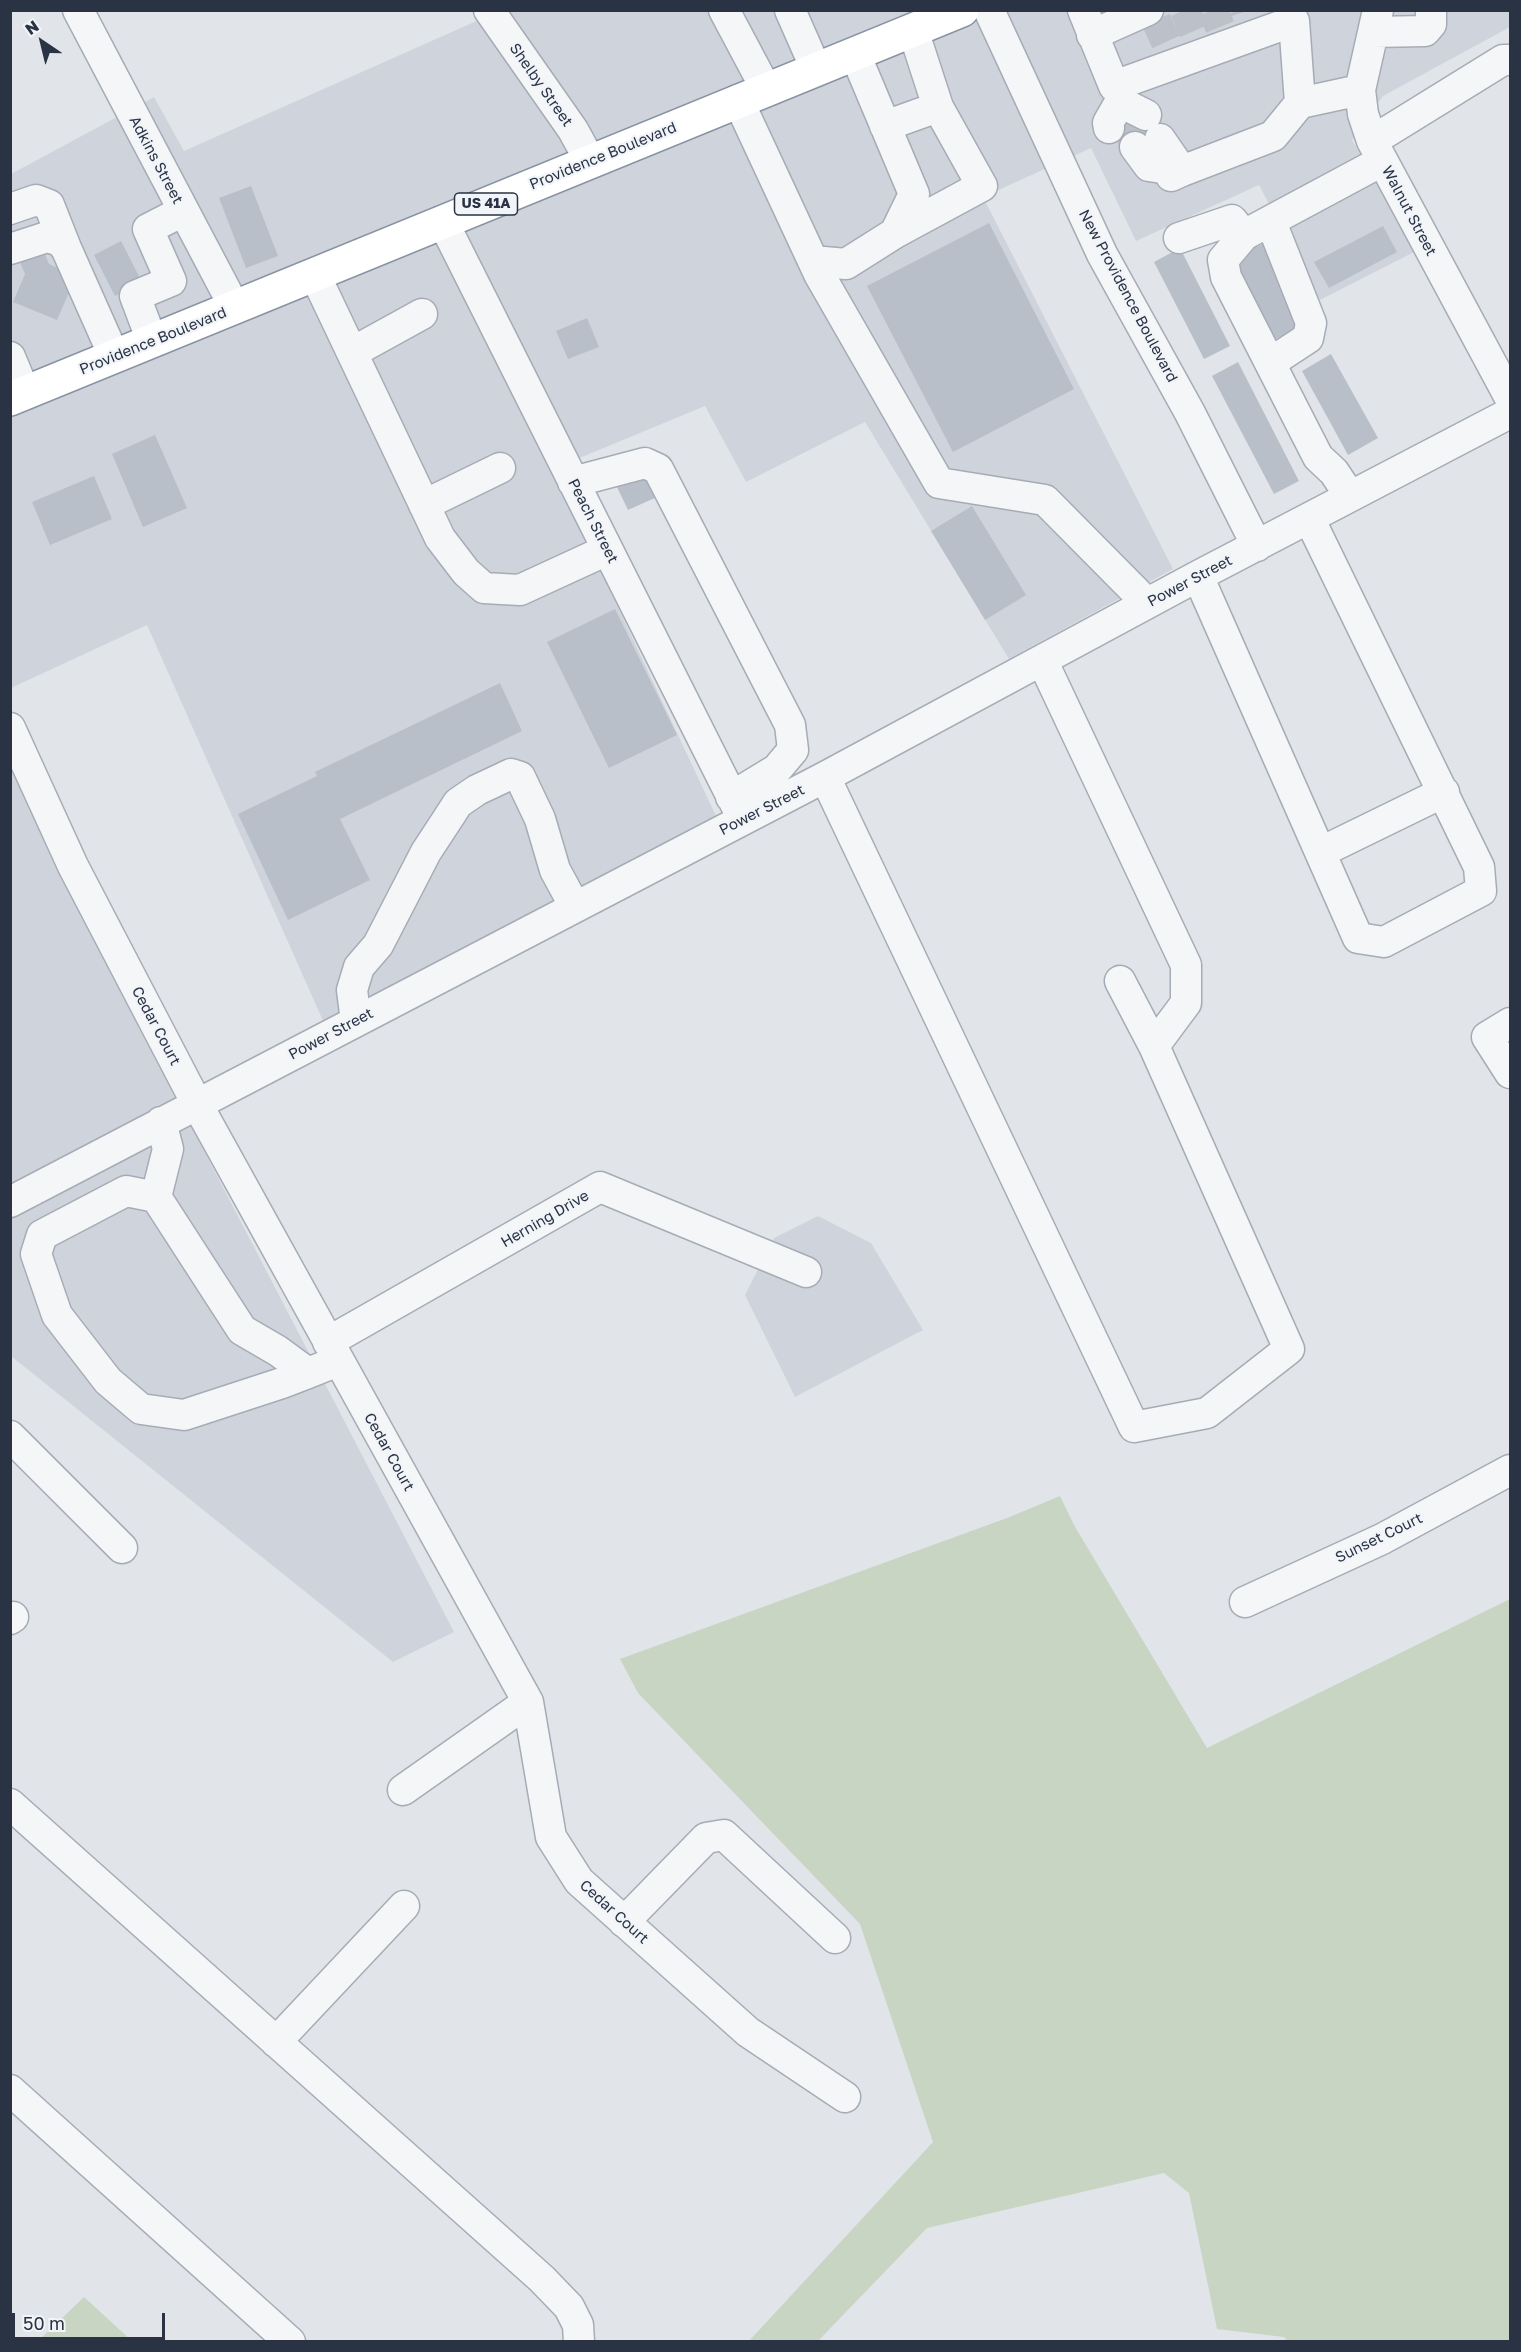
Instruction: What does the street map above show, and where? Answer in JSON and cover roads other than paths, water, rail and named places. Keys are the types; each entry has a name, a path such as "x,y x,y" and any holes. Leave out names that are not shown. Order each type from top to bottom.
{"highway":[{"name":"Providence Boulevard","path":"18,396 962,10"}],"street":[{"name":"Adkins Street","path":"78,10 235,308"},
{"name":"Shelby Street","path":"489,10 573,130 590,161"},
{"path":"724,10 752,95 813,261 939,483 1045,500 1148,603"},
{"path":"790,10 816,69"},
{"name":"New Providence Boulevard","path":"989,10 1102,254 1190,413 1257,546"},
{"path":"1376,21 1425,31 1431,24 1431,10"},
{"name":"Walnut Street","path":"1376,21 1360,90 1363,114 1377,151 1510,399"},
{"path":"1300,103 1246,28 1160,29 1087,23 1128,124 1149,166 1182,171 1273,136 1300,103 1360,90"},
{"path":"1128,124 1160,29"},
{"path":"813,261 846,264 896,233 982,186 938,107 913,30"},
{"path":"855,54 914,194 896,233"},
{"path":"1350,496 1334,472 1318,457 1227,277 1223,260 1244,235 1271,222 1377,151 1503,60 1510,60"},
{"path":"885,126 938,107"},
{"path":"10,209 36,200 49,205 114,356"},
{"path":"171,281 148,229 183,211"},
{"path":"1179,238 1232,220 1244,235"},
{"name":"Peach Street","path":"443,222 737,808"},
{"path":"1270,363 1308,338 1311,323 1271,222"},
{"path":"10,249 47,237 60,241 66,248"},
{"path":"152,341 135,296 212,263"},
{"path":"315,275 440,538 466,572 484,588 520,590 608,550"},
{"path":"353,352 422,314"},
{"path":"10,357 18,396"},
{"name":"Power Street","path":"10,1202 575,907 737,808 825,777 1198,576 1510,413"},
{"path":"573,482 645,463 658,469 790,725 793,750 737,808"},
{"path":"424,505 500,468"},
{"path":"1198,576 1358,938 1384,942 1481,891 1479,867 1309,518"},
{"path":"1042,660 1186,965 1186,1003 1154,1046"},
{"name":"Cedar Court","path":"10,728 73,866 197,1104 528,1702 551,1837 579,1881 748,2032 845,2097"},
{"path":"356,1021 351,990 359,967 378,945 426,852 458,803 477,790 511,774 520,777 540,819 555,870 575,907"},
{"path":"825,777 1134,1427 1207,1413 1289,1350 1154,1046 1120,981"},
{"path":"1321,852 1444,792"},
{"path":"1510,1023 1487,1037 1510,1073"},
{"path":"156,1197 168,1149 161,1122"},
{"name":"Herning Drive","path":"333,1352 600,1187 806,1272"},
{"path":"308,1373 242,1330 156,1197 126,1191 42,1235 36,1254 57,1315 108,1381 141,1410 184,1415 308,1373 333,1352"},
{"path":"10,1436 122,1548"},
{"name":"Sunset Court","path":"1245,1602 1382,1539 1510,1470"},
{"path":"403,1790 528,1702"},
{"path":"10,1804 542,2279 569,2307 578,2325 579,2342"},
{"path":"624,1922 706,1838 724,1835 835,1938"},
{"path":"276,2042 404,1906"},
{"path":"10,2090 290,2342"}],"tunnel":[{"path":"1185,10 1194,31"},
{"path":"1213,10 1220,27"},
{"path":"1156,20 1166,42"},
{"path":"1127,122 1135,147"}]}
